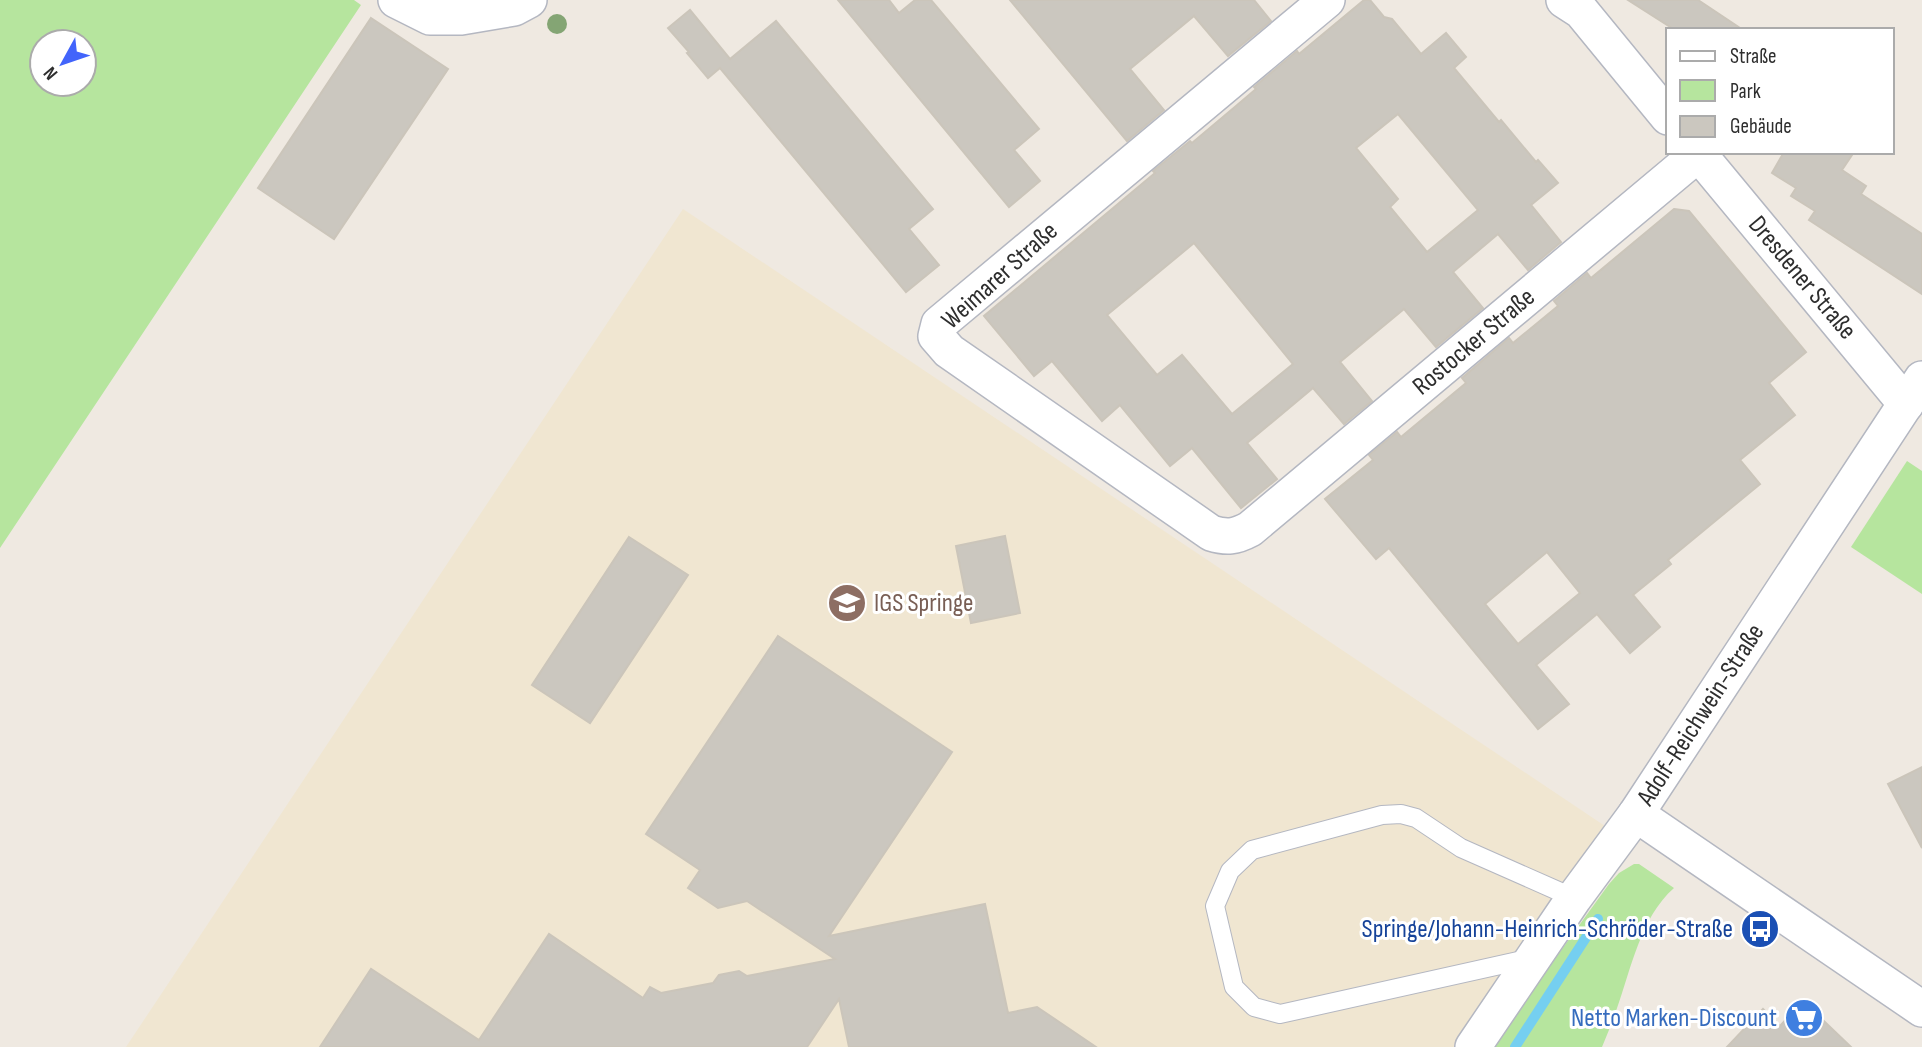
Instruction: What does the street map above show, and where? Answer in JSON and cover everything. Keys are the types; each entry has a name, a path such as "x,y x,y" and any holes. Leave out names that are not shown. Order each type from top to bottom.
{"street":[{"path":"396,0 430,16 461,17 514,8 529,0"},
{"name":"Weimarer Straße","path":"1250,529 1236,537 1211,533 949,351 936,336 939,324 1327,0"},
{"path":"1578,4 1666,114"},
{"name":"Rostocker Straße","path":"1250,529 1697,154"},
{"name":"Dresdener Straße","path":"1699,154 1914,392"},
{"name":"Adolf-Reichwein-Straße","path":"1473,1047 1574,898 1636,814 1914,392"},
{"path":"1636,814 1922,1009"}],"lane":[{"path":"1533,958 1280,1014 1254,1007 1234,987 1215,906 1230,871 1252,850 1382,815 1401,814 1416,818 1461,848 1574,898"}],"shaded area":[{"name":"IGS Springe","path":"683,209 1605,826 1460,1047 126,1047"}],"green space":[{"path":"0,0 354,0 361,5 0,548"},
{"path":"1907,461 1922,471 1922,594 1851,547"},
{"path":"1639,864 1674,888 1662,900 1645,929 1602,1047 1491,1047 1609,884 1619,873"}],"building":[{"path":"838,0 889,0 899,13 915,0 931,0 1039,129 1014,150 1040,181 1009,207"},
{"path":"1010,0 1254,0 1271,21 1228,56 1194,16 1130,69 1164,110 1127,141"},
{"path":"1364,0 1370,0 1384,17 1392,19 1421,54 1446,33 1466,57 1454,68 1499,122 1501,120 1536,162 1538,160 1558,183 1531,205 1561,242 1528,270 1498,234 1453,272 1483,308 1436,347 1404,309 1340,362 1372,401 1344,424 1313,388 1247,443 1277,479 1241,508 1192,448 1170,466 1120,405 1102,421 1052,361 1034,376 984,316 1155,173 1153,171 1236,106 1297,51 1299,54","holes":["1398,114 1478,210 1427,252 1390,207 1398,199 1356,148","1194,243 1293,364 1232,414 1182,355 1157,375 1107,315"]},
{"path":"1628,0 1698,0 1740,28 1672,28"},
{"path":"690,10 730,59 776,21 933,209 909,229 939,265 906,292 720,68 708,78 687,53 689,52 668,28"},
{"path":"371,18 448,69 334,239 258,188"},
{"path":"1783,154 1853,154 1842,170 1866,186 1861,194 1922,234 1922,294 1809,220 1815,211 1791,196 1796,188 1772,173"},
{"path":"1674,209 1689,211 1806,352 1769,383 1795,415 1740,460 1760,484 1668,560 1671,564 1633,595 1660,627 1630,653 1597,614 1536,665 1569,704 1538,729 1389,548 1376,559 1325,499 1373,460 1369,455 1397,432 1401,437 1466,383 1462,378 1509,338 1513,343 1558,306 1554,301 1587,273 1591,278","holes":["1547,552 1580,593 1518,644 1485,604"]},
{"path":"1005,536 1020,613 971,623 956,546"},
{"path":"629,537 688,575 590,723 532,685"},
{"path":"778,636 952,752 829,936 985,904 1008,1013 1037,1007 1096,1047 849,1047 839,999 807,1047 320,1047 371,969 479,1040 549,934 643,998 650,987 661,993 713,983 719,975 739,971 747,976 835,959 747,901 718,908 688,888 700,870 646,834"},
{"path":"1922,767 1922,848 1888,784"},
{"name":"Netto Marken-Discount","path":"1803,1001 1851,1047 1727,1047 1763,1009 1780,1026"}],"waterway":[{"path":"1515,1047 1598,919"}],"place":[{"name":"IGS Springe","path":"847,603"},
{"name":"Springe/Johann-Heinrich-Schröder-Straße","path":"1760,929"},
{"name":"Netto Marken-Discount","path":"1804,1018"}]}
